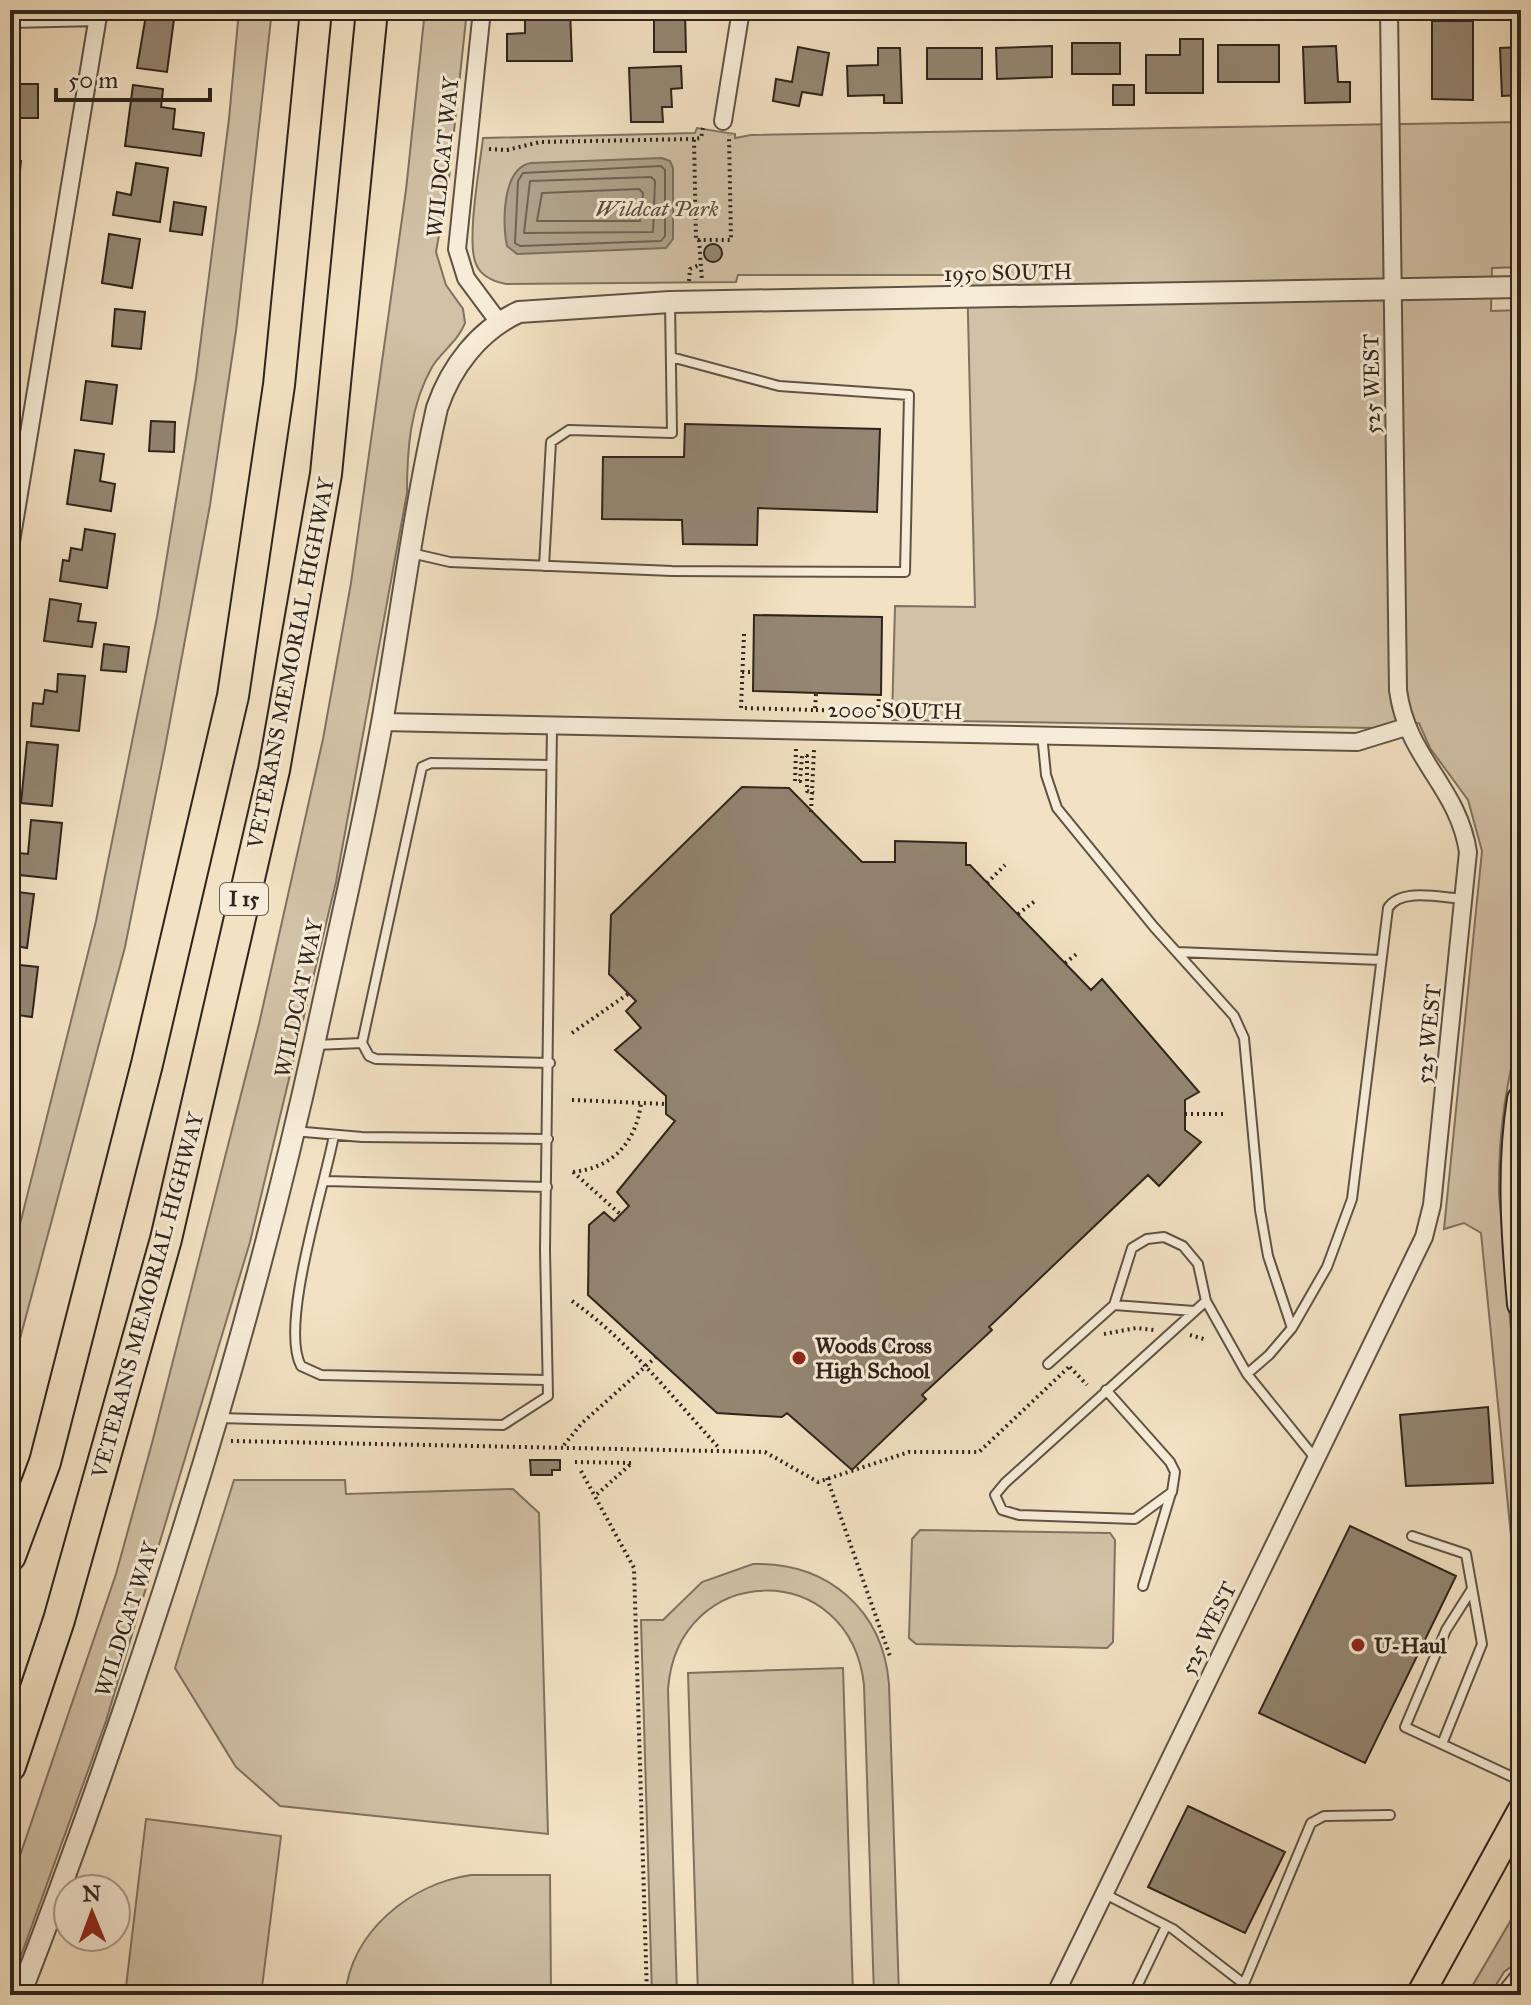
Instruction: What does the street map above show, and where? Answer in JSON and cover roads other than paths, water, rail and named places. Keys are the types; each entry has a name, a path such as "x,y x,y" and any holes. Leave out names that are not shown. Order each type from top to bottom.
{"highway":[{"name":"I 15","path":"10,1556 49,1447 147,1064 233,696 279,385 316,10"},
{"name":"VETERANS MEMORIAL HIGHWAY","path":"10,1766 59,1620 166,1239 274,770 326,474 372,10"}],"main road":[{"path":"1521,1099 1515,1138 1513,1199 1521,1304"},
{"path":"1420,1995 1521,1811"}],"street":[{"name":"WILDCAT WAY","path":"20,1995 95,1787 209,1441 292,1131 314,1045 382,722 432,430 444,388 466,354 498,321 466,278 457,249 482,10"},
{"path":"726,127 741,10"},
{"name":"525 WEST","path":"1055,1995 1429,1221 1468,852 1459,813 1416,749 1406,727 1397,674 1389,10"},
{"path":"10,19 98,14 10,548"},
{"name":"1950 SOUTH","path":"498,321 519,312 670,302 1521,287"},
{"name":"2000 SOUTH","path":"382,722 1357,742 1406,727"}],"lane":[{"path":"544,566 551,442 569,430 672,433 670,302"},
{"path":"411,553 450,562 672,571 905,572 909,395 779,386 671,357"},
{"path":"216,1418 503,1425 548,1396 552,726"},
{"path":"1042,734 1046,775 1057,808 1072,831 1234,1016 1244,1038 1260,1210 1268,1256 1292,1328"},
{"path":"550,1063 376,1059 369,1056 362,1043 422,767 431,763 551,765"},
{"path":"1247,1374 1269,1355 1292,1328 1327,1267 1352,1199 1388,908 1393,900 1404,896 1465,899"},
{"path":"1177,952 1381,960"},
{"path":"314,1045 362,1043"},
{"path":"292,1131 334,1135 548,1139"},
{"path":"334,1135 296,1304 295,1343 301,1366 321,1375 547,1380"},
{"path":"326,1181 547,1187"},
{"path":"1048,1364 1114,1305 1132,1248 1147,1239 1164,1237 1183,1246 1198,1264 1206,1301 1247,1374 1315,1458"},
{"path":"1172,1492 1135,1519 1019,1515 1002,1510 995,1495 1206,1301"},
{"path":"1114,1305 1194,1311"},
{"path":"1106,1390 1170,1462 1175,1472 1172,1492 1143,1586"},
{"path":"1412,1536 1466,1554 1482,1644 1442,1744"},
{"path":"1472,1589 1446,1630 1405,1727 1521,1781"},
{"path":"1244,1984 1311,1823 1324,1816 1390,1815"},
{"path":"1104,1894 1166,1926 1244,1984 1252,1995"},
{"path":"1133,1995 1166,1926"},
{"path":"1499,1995 1521,1968"}],"water":[{"path":"662,158 670,161 673,168 673,239 666,248 517,254 507,246 506,198 509,185 521,167 531,163"}],"place":[{"name":"Woods Cross High School","path":"799,1358"},
{"name":"U-Haul","path":"1358,1645"}],"park label":[{"name":"Wildcat Park","path":"657,208"}]}
